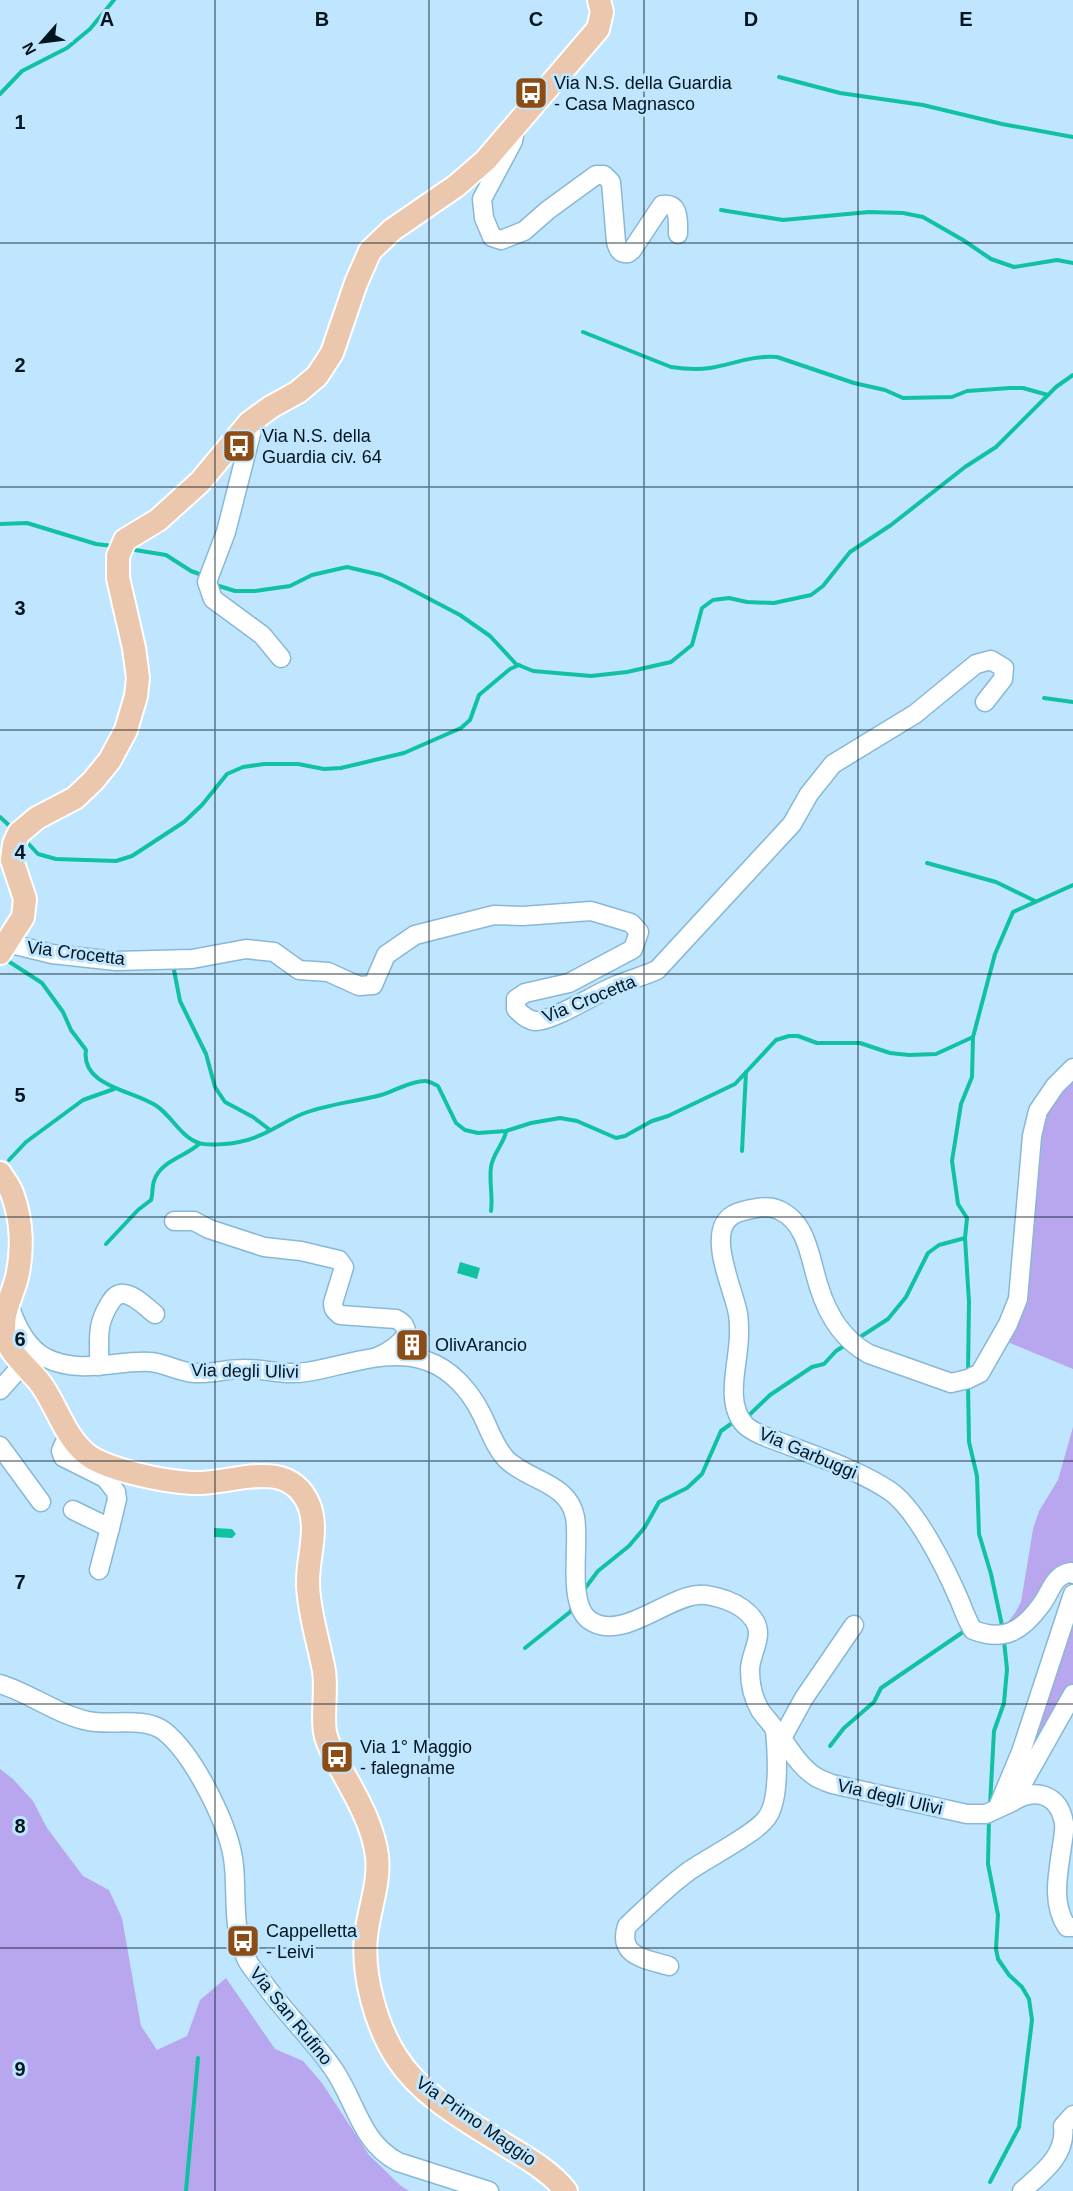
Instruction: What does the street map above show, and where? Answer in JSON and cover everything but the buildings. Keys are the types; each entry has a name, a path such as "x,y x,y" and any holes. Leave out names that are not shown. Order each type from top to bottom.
{"main road":[{"path":"3,948 23,917 25,899 12,860 14,844 19,833 37,818 75,798 93,781 110,760 126,730 136,696 138,678 134,648 118,578 118,556 125,540 158,520 200,482 252,421 298,392 316,376 332,353 356,283 370,251 392,230 456,186 486,160 598,29 602,12 599,0"},
{"name":"Via Primo Maggio","path":"0,1173 13,1194 18,1214 21,1245 17,1276 8,1301 4,1326 5,1336 13,1353 44,1388 72,1438 83,1451 92,1458 128,1472 194,1483 223,1481 260,1474 275,1476 289,1481 308,1503 312,1517 313,1536 308,1586 325,1683 325,1733 362,1809 373,1836 377,1857 377,1881 366,1935 366,1955 374,2010 381,2030 398,2060 415,2080 482,2130 538,2165 566,2191"}],"street":[{"path":"515,126 513,141 482,199 484,218 492,237 501,240 512,238 524,231 548,210 596,175 604,175 611,182 616,242 619,250 624,254 632,250 662,205 667,204 675,208 678,216 678,234"},
{"path":"252,421 253,426 226,532 207,582 213,599 262,635 281,658"},
{"name":"Via Crocetta","path":"3,948 116,961 192,959 246,949 274,952 299,970 328,972 358,986 373,985 386,955 415,935 454,924 494,915 523,916 591,911 631,923 639,932 633,949 569,983 525,993 516,999 516,1008 525,1017 536,1021 550,1017 616,985 657,970 792,824 809,794 833,764 915,714 976,664 991,660 1005,668 1003,679 985,702"},
{"name":"Via Garbuggi","path":"1073,1068 1055,1086 1038,1111 1032,1136 1018,1299 1008,1324 980,1373 968,1380 951,1383 869,1354 857,1348 846,1338 831,1317 819,1290 805,1237 792,1217 766,1207 735,1212 723,1223 720,1238 738,1315 739,1337 734,1397 739,1416 746,1426 774,1440 847,1468 890,1491 906,1505 920,1524 958,1595 973,1630 996,1636 1020,1628 1041,1605 1057,1577 1063,1573 1073,1574"},
{"path":"174,1221 194,1221 209,1229 264,1247 301,1251 339,1260 344,1267 333,1303 336,1312 340,1315 396,1319 406,1327 407,1334 397,1346 369,1360"},
{"path":"99,1366 99,1326 101,1318 114,1297 120,1294 128,1295 155,1314"},
{"name":"Via degli Ulivi","path":"8,1301 17,1325 33,1347 40,1354 57,1361 99,1366 152,1362 196,1374 243,1369 283,1374 306,1372 391,1357 426,1360 442,1368 470,1395 507,1460 563,1493 574,1515 578,1539 576,1592 581,1610 587,1618 597,1624 612,1627 696,1594 719,1597 745,1610 756,1622 759,1638 752,1654 750,1668 751,1686 760,1710 800,1762 815,1777 832,1784 967,1814 986,1814 1021,1796 1037,1793 1045,1796 1059,1808 1064,1826 1057,1879 1059,1912 1067,1927 1073,1927"},
{"path":"0,1390 23,1364"},
{"path":"72,1438 64,1444 61,1451 63,1457 105,1479 116,1492 117,1499 99,1570"},
{"path":"0,1446 41,1502"},
{"path":"73,1510 110,1528"},
{"path":"1005,1805 1073,1594"},
{"path":"669,1966 633,1954 625,1944 624,1936 627,1926 688,1871 746,1835 768,1817 772,1809 777,1768 778,1733 854,1625"},
{"name":"Via San Rufino","path":"0,1684 53,1709 88,1721 141,1723 161,1729 175,1742 207,1788 229,1838 234,1865 236,1923 247,1960 273,1996 333,2068 368,2136 384,2154 398,2162 489,2191"},
{"path":"1005,1805 1073,1694"},
{"path":"1022,2191 1055,2160 1064,2142 1063,2126 1073,2115"}],"shaded area":[{"path":"1073,1075 1073,1369 1003,1340 1034,1188 1046,1113"},
{"path":"460,1262 480,1268 477,1279 457,1273"},
{"path":"1073,1427 1073,1563 1054,1573 1019,1620 1000,1632 1021,1602 1033,1529 1039,1511 1058,1480"},
{"path":"214,1528 232,1529 236,1534 232,1538 214,1537"},
{"path":"1073,1620 1073,1684 1010,1793"},
{"path":"0,1769 13,1779 33,1801 47,1828 83,1876 109,1890 122,1918 141,2026 157,2050 187,2036 200,2000 226,1978 275,2049 303,2061 322,2083 369,2155 409,2191 0,2191"}],"waterway":[{"path":"0,94 22,71 67,48 90,29 114,0"},
{"path":"779,77 840,93 923,105 1002,124 1073,137"},
{"path":"721,210 783,220 869,212 903,213 923,217 991,259 1014,267 1057,260 1073,263"},
{"path":"583,332 676,368 705,369 752,359 777,357 854,383 885,390 903,398 952,397 967,391 1010,388 1023,388 1048,395"},
{"path":"216,585 235,591 255,591 290,586 312,575 347,567 381,575 460,615 490,636 516,664 533,671 591,676 627,672 671,662 692,645 702,608 713,600 729,598 747,602 774,603 811,595 823,586 850,552 891,525 965,467 996,447 1056,387 1073,375"},
{"path":"0,524 27,523 96,544 113,546"},
{"path":"129,549 166,555 191,571 202,575"},
{"path":"25,840 38,854 56,859 116,861 132,856 184,822 202,805 227,774 243,767 264,764 298,764 324,769 341,768 404,753 461,728 470,720 479,695 510,669 519,665"},
{"path":"1044,698 1073,702"},
{"path":"0,817 13,829"},
{"path":"927,863 996,882 1035,901"},
{"path":"968,1373 969,1302 965,1238 967,1218 958,1204 952,1161 961,1104 972,1077 973,1037 995,954 1013,912 1073,885"},
{"path":"5,959 42,983 86,1050 87,1062 92,1072 112,1086 149,1101 163,1111 187,1137 207,1144 247,1140 312,1111 381,1095 419,1081 430,1082 438,1086 456,1123 465,1130 478,1133 506,1131 531,1123 560,1118 577,1121 616,1138 625,1136 652,1121 668,1116 735,1084 776,1040 789,1036 798,1036 817,1043 860,1043 890,1053 909,1055 936,1054 973,1037"},
{"path":"173,965 180,1001 206,1054 215,1087 225,1102 253,1117 270,1130"},
{"path":"742,1151 746,1072"},
{"path":"9,1160 26,1142 83,1100 114,1089"},
{"path":"491,1211 491,1167 506,1132"},
{"path":"106,1244 138,1210 151,1200 157,1174 167,1164 199,1144"},
{"path":"857,1339 888,1319 906,1297 928,1253 939,1245 965,1238"},
{"path":"745,1419 770,1395 812,1367 824,1364 836,1351 847,1344"},
{"path":"968,1384 969,1442 977,1476 979,1534 991,1574 1003,1630"},
{"path":"583,1591 598,1571 629,1546 645,1527 659,1502 687,1488 702,1474 721,1431 735,1421"},
{"path":"525,1648 570,1612 574,1605"},
{"path":"830,1746 844,1728 874,1702 881,1688 963,1632 967,1632"},
{"path":"990,1805 994,1731 1004,1703 1007,1669 1004,1641"},
{"path":"989,1818 988,1864 998,1915 996,1949 998,1959 1009,1975 1022,1987 1029,1999 1032,2020 1019,2127 990,2182"},
{"path":"186,2191 198,2058"}],"place":[{"name":"Via N.S. della Guardia - Casa Magnasco","path":"531,93"},
{"name":"Via N.S. della Guardia civ. 64","path":"239,446"},
{"name":"OlivArancio","path":"412,1345"},
{"name":"Via 1° Maggio - falegname","path":"337,1757"},
{"name":"Cappelletta - Leivi","path":"243,1941"}]}
